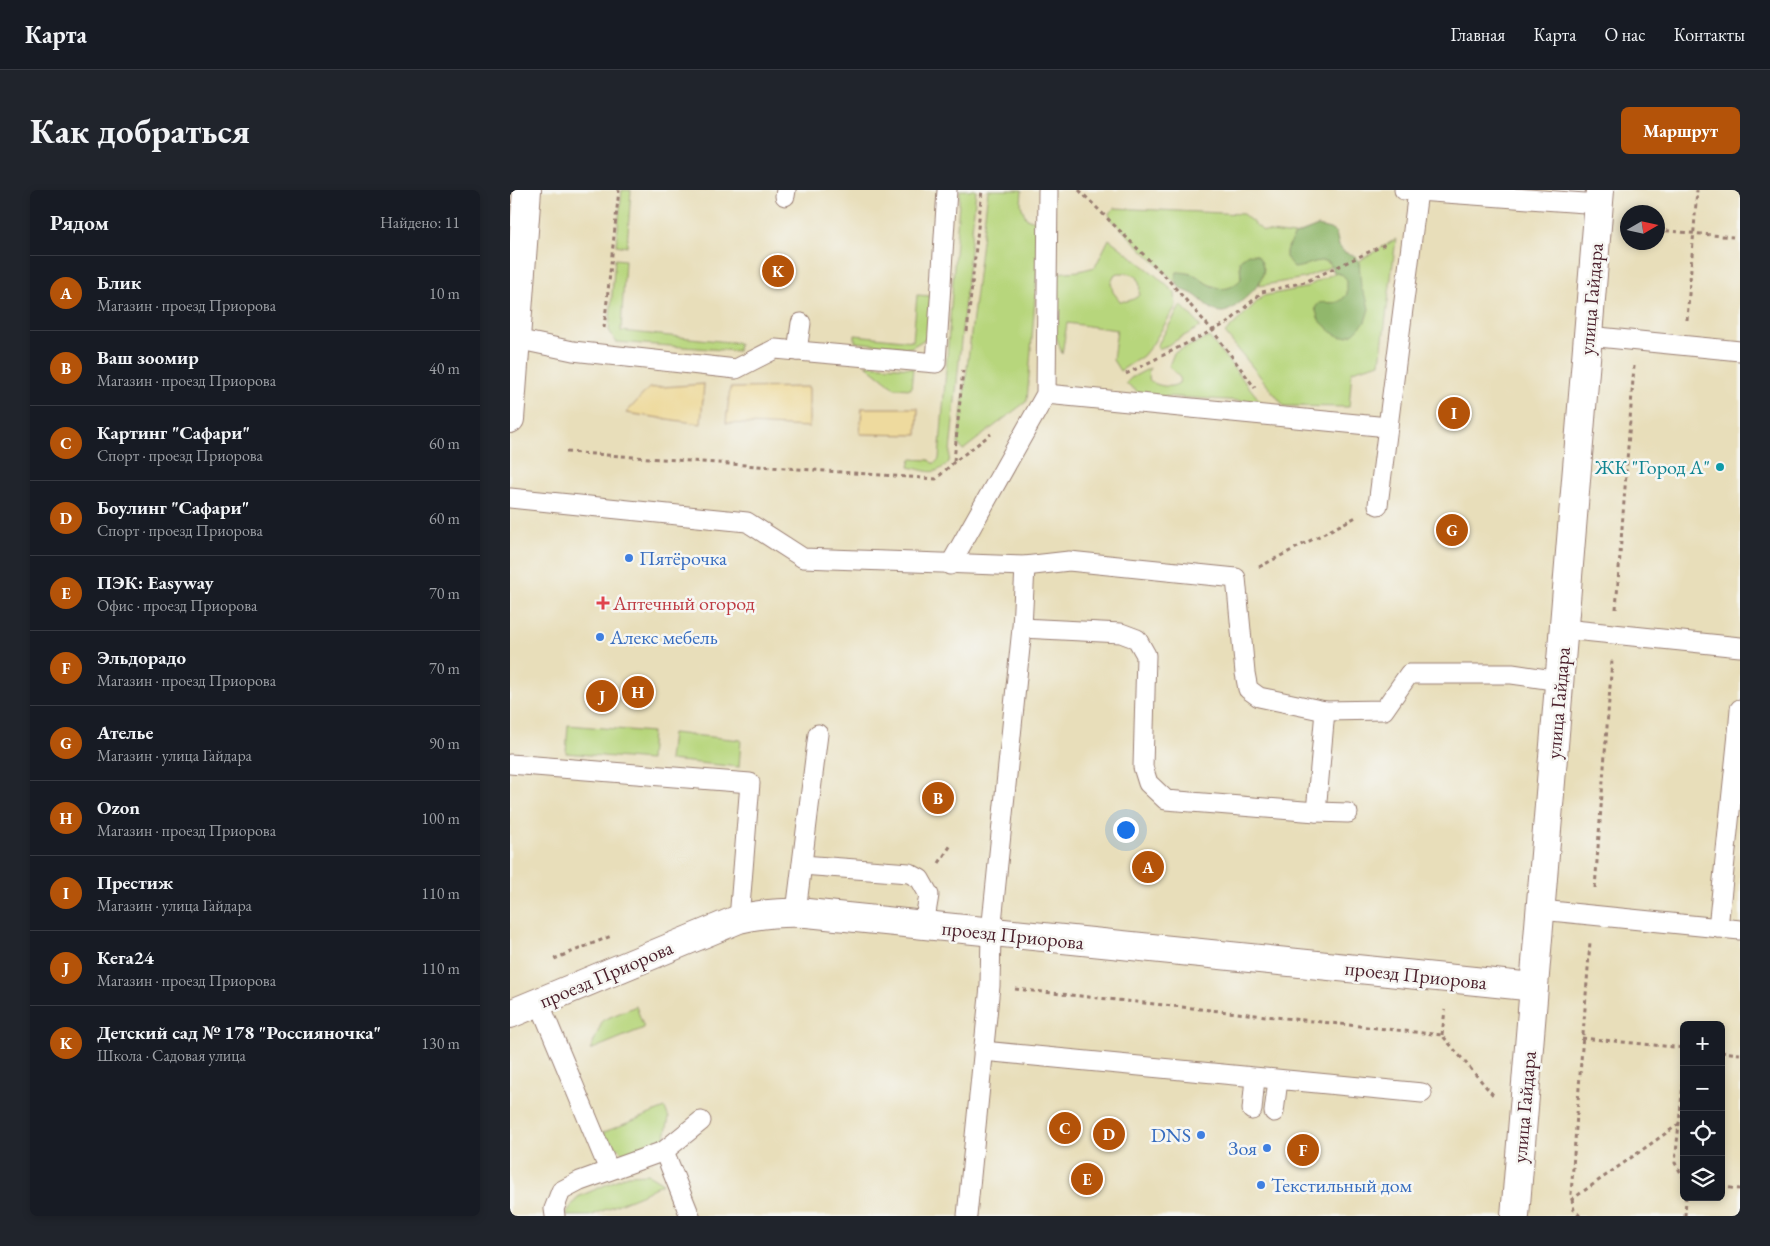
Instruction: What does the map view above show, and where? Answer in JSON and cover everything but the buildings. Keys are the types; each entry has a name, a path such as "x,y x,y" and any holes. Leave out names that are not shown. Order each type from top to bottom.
{"street":[{"path":"510,419 527,190"},
{"name":"улица Гайдара","path":"1516,1216 1599,197"},
{"name":"проезд Приорова","path":"510,1014 739,919 778,912 796,912 1534,987"}],"lane":[{"path":"516,339 573,350 736,369 775,349 936,363 947,190"},
{"path":"950,565 1046,394 1048,190"},
{"path":"1378,505 1413,231 1411,191 1599,197"},
{"path":"797,351 802,323"},
{"path":"1588,336 1740,351"},
{"path":"1046,394 1388,427"},
{"path":"510,498 747,522 803,558 950,565 1025,566 1069,561 1236,578 1248,689 1259,697 1325,711 1384,710 1409,674 1512,674 1560,681"},
{"path":"967,1216 990,986 991,932 1022,628 1025,566"},
{"path":"1022,628 1120,633 1137,639 1146,655 1143,766 1148,783 1166,800 1348,814"},
{"path":"1564,629 1740,647"},
{"path":"1718,928 1739,734 1740,709"},
{"path":"1316,812 1325,711"},
{"path":"796,912 818,734"},
{"path":"510,764 750,783 739,919"},
{"path":"802,865 909,873 920,879 929,895 924,925"},
{"path":"1541,910 1740,930"},
{"path":"539,1002 609,1170"},
{"path":"984,1051 1422,1093"},
{"path":"1252,1110 1256,1078"},
{"path":"1274,1112 1278,1080"},
{"path":"555,1216 554,1209 561,1192 580,1181 664,1151 701,1121"},
{"path":"664,1151 690,1216"}],"path":[{"path":"611,354 603,333 619,190"},
{"path":"966,336 982,190"},
{"path":"1079,190 1164,275 1213,331 1277,417"},
{"path":"1685,345 1697,190"},
{"path":"1094,399 1125,374 1228,322 1262,292 1305,282 1413,231"},
{"path":"1665,231 1733,237"},
{"path":"1580,1216 1574,1210 1570,1194 1636,340"},
{"path":"954,462 964,365"},
{"path":"566,452 936,479 954,462 992,434"},
{"path":"1236,578 1378,505"},
{"path":"990,986 1442,1035 1493,1095"},
{"path":"1582,1038 1680,1048"},
{"path":"1725,1052 1740,1054"},
{"path":"1680,1111 1675,1162 1680,1171"},
{"path":"1571,1200 1679,1124"},
{"path":"1725,1187 1740,1189"},
{"path":"1685,1216 1686,1201"}],"green space":[{"path":"622,190 631,190 627,247 616,245"},
{"path":"960,190 976,190 949,462 939,470 930,472 909,467 911,459 929,460 935,463 939,459"},
{"path":"988,190 1022,190 1021,205 1026,218 1041,223 1027,401 963,450 958,444"},
{"path":"1114,208 1243,214 1263,231 1295,235 1332,266 1304,278 1259,286 1264,269 1257,255 1253,254 1244,257 1240,265 1241,279 1234,286 1225,290 1207,284 1195,275 1177,272 1178,285 1111,219 1109,213"},
{"path":"1318,226 1330,229 1336,233 1339,246 1344,252 1355,256 1359,261 1361,288 1369,309 1365,322 1348,336 1341,337 1334,334 1319,320 1315,308 1319,303 1334,303 1344,298 1347,294 1347,280 1343,275 1334,272 1329,262 1320,261 1294,268 1286,257 1286,251 1295,235"},
{"path":"1109,239 1175,293 1176,306 1152,345 1143,356 1120,371 1113,360 1117,330 1067,323 1062,354 1052,323 1054,273 1079,271 1095,267","holes":["1128,273 1137,276 1140,286 1139,295 1130,300 1120,301 1113,292 1111,283 1115,274"]},
{"path":"1396,239 1380,363 1352,371 1349,407 1284,406 1225,333 1263,296 1304,288 1359,261"},
{"path":"1248,254 1257,255 1261,262 1263,274 1261,280 1236,306 1228,310 1219,312 1215,310 1193,294 1180,288 1177,283 1177,272 1181,272 1199,277 1206,283 1216,287 1229,288 1241,279 1240,260"},
{"path":"615,259 625,260 621,331 739,343 738,351 616,342 609,330"},
{"path":"917,295 930,296 927,338 910,348 855,342 855,335 913,341"},
{"path":"1181,305 1200,327 1159,350 1157,346"},
{"path":"1209,337 1261,402 1142,395 1126,383 1131,378 1150,368 1148,372 1150,381 1164,386 1176,385 1179,383 1180,378 1169,366 1174,353"},
{"path":"866,365 913,368 911,389 895,388"},
{"path":"568,725 652,732 650,760 566,753"},
{"path":"672,733 741,740 739,767 669,760"},
{"path":"636,1006 644,1028 590,1050 603,1020"},
{"path":"665,1108 669,1118 665,1137 649,1149 624,1154 602,1133"},
{"path":"648,1174 663,1183 643,1194 590,1216 567,1216 567,1212 578,1197 628,1175"}],"sand":[{"path":"704,384 701,424 626,413 649,388"},
{"path":"809,387 809,427 726,423 730,388"},
{"path":"862,408 918,408 917,435 860,434"}],"place":[{"name":"Детский сад № 178 \"Россияночка\"","path":"778,271"},
{"name":"Престиж","path":"1454,413"},
{"name":"ЖК \"Город А\"","path":"1720,467"},
{"name":"Ателье","path":"1452,530"},
{"name":"Пятёрочка","path":"629,558"},
{"name":"Аптечный огород","path":"603,603"},
{"name":"Алекс мебель","path":"600,637"},
{"name":"Ozon","path":"638,692"},
{"name":"Кега24","path":"602,696"},
{"name":"Ваш зоомир","path":"938,798"},
{"name":"Блик","path":"1148,867"},
{"name":"Картинг \"Сафари\"","path":"1065,1128"},
{"name":"Боулинг \"Сафари\"","path":"1109,1134"},
{"name":"DNS","path":"1201,1135"},
{"name":"Зоя","path":"1267,1148"},
{"name":"Эльдорадо","path":"1303,1150"},
{"name":"ПЭК: Easyway","path":"1087,1179"},
{"name":"Текстильный дом","path":"1261,1185"}]}
